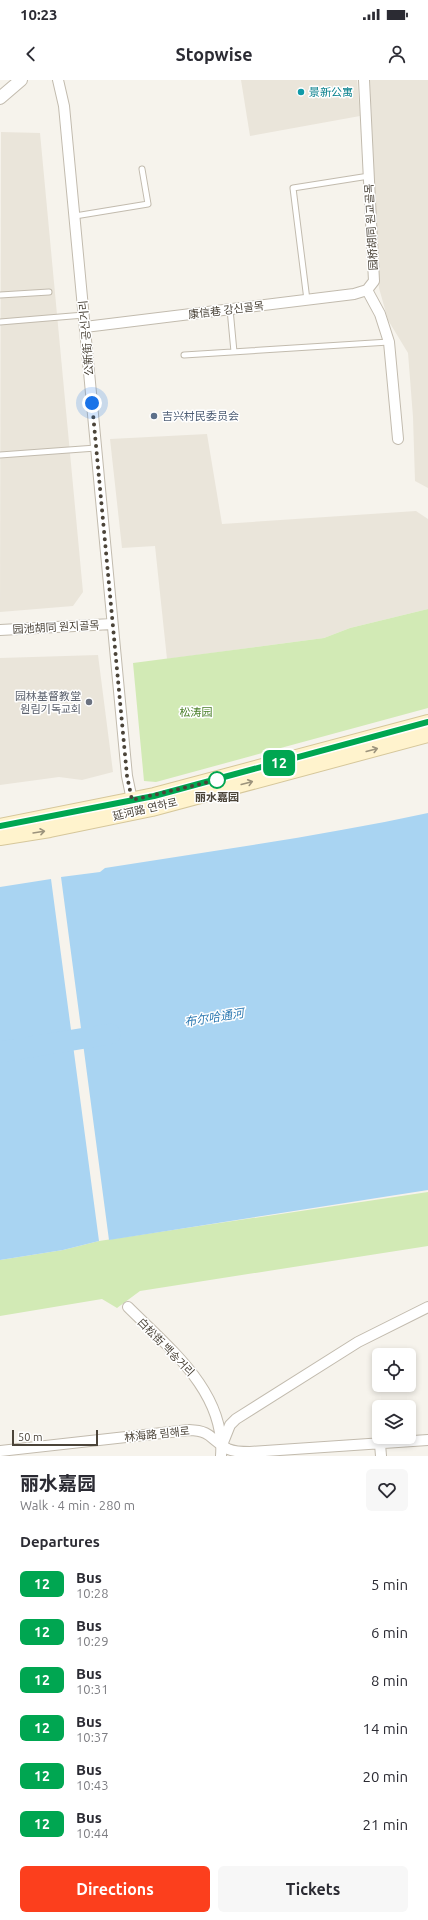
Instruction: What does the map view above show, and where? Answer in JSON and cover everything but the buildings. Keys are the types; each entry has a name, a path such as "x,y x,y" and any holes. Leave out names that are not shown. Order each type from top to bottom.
{"main road":[{"name":"延河路 연하로","path":"0,838 50,830 234,775 428,722"},
{"name":"延河路 연하로","path":"0,826 133,806 428,735"}],"street":[{"path":"0,98 21,80"},
{"name":"公新街 공신거리","path":"58,80 64,106 112,624 127,776 133,806"},
{"name":"园桥胡同 원교골목","path":"364,80 374,282 367,290"},
{"path":"367,290 380,314 389,342 398,439"},
{"name":"康信巷 강신골목","path":"85,327 354,294 367,290"},
{"name":"园池胡同 원지골목","path":"0,630 112,624"},
{"name":"白松街 백송거리","path":"128,1307 184,1363 204,1389 221,1434 221,1456"},
{"path":"222,1445 230,1425 236,1420 358,1342 428,1307"},
{"name":"林海路 림해로","path":"0,1451 188,1430 201,1431 210,1435 222,1445 238,1452 380,1444"},
{"name":"林海路 림해로","path":"416,1441 428,1440"},
{"path":"380,1444 381,1456"}],"lane":[{"path":"75,216 148,204 142,169"},
{"path":"307,300 293,188 369,176"},
{"path":"0,295 49,292"},
{"path":"230,309 234,352"},
{"path":"0,322 84,314"},
{"path":"184,355 389,342"},
{"path":"0,455 96,448"}],"shaded area":[{"path":"241,80 357,80 360,116 250,136"},
{"path":"370,80 428,80 428,488 415,481 413,417 408,353 388,320 379,288"},
{"path":"1,132 40,133 83,592 73,606 0,612"},
{"path":"207,434 222,524 416,511 428,519 428,609 350,628 324,638 167,659 155,546 122,548 110,439"},
{"path":"98,655 113,772 82,780 59,777 0,785 0,658"}],"green space":[{"name":"松涛园","path":"428,609 428,708 156,782 144,781 133,663 324,638 350,628"},
{"path":"428,1192 428,1246 140,1291 117,1308 102,1299 0,1316 0,1260 63,1250 99,1241"}],"water":[{"path":"428,813 428,1190 109,1240 61,877 100,872 105,868 307,836"},
{"path":"51,879 99,1241 63,1250 0,1260 0,887"}],"waterway":[{"name":"布尔哈通河","path":"0,1052 110,1034"}],"bus line":[{"name":"12","path":"0,826 154,796 428,722"}],"place":[{"name":"景新公寓","path":"301,92"},
{"name":"吉兴村民委员会","path":"154,416"},
{"name":"园林基督教堂 원림기독교회","path":"89,702"},
{"name":"丽水嘉园","path":"217,780"}],"route":[{"path":"92,403 127,776 132,800 217,780"}]}
